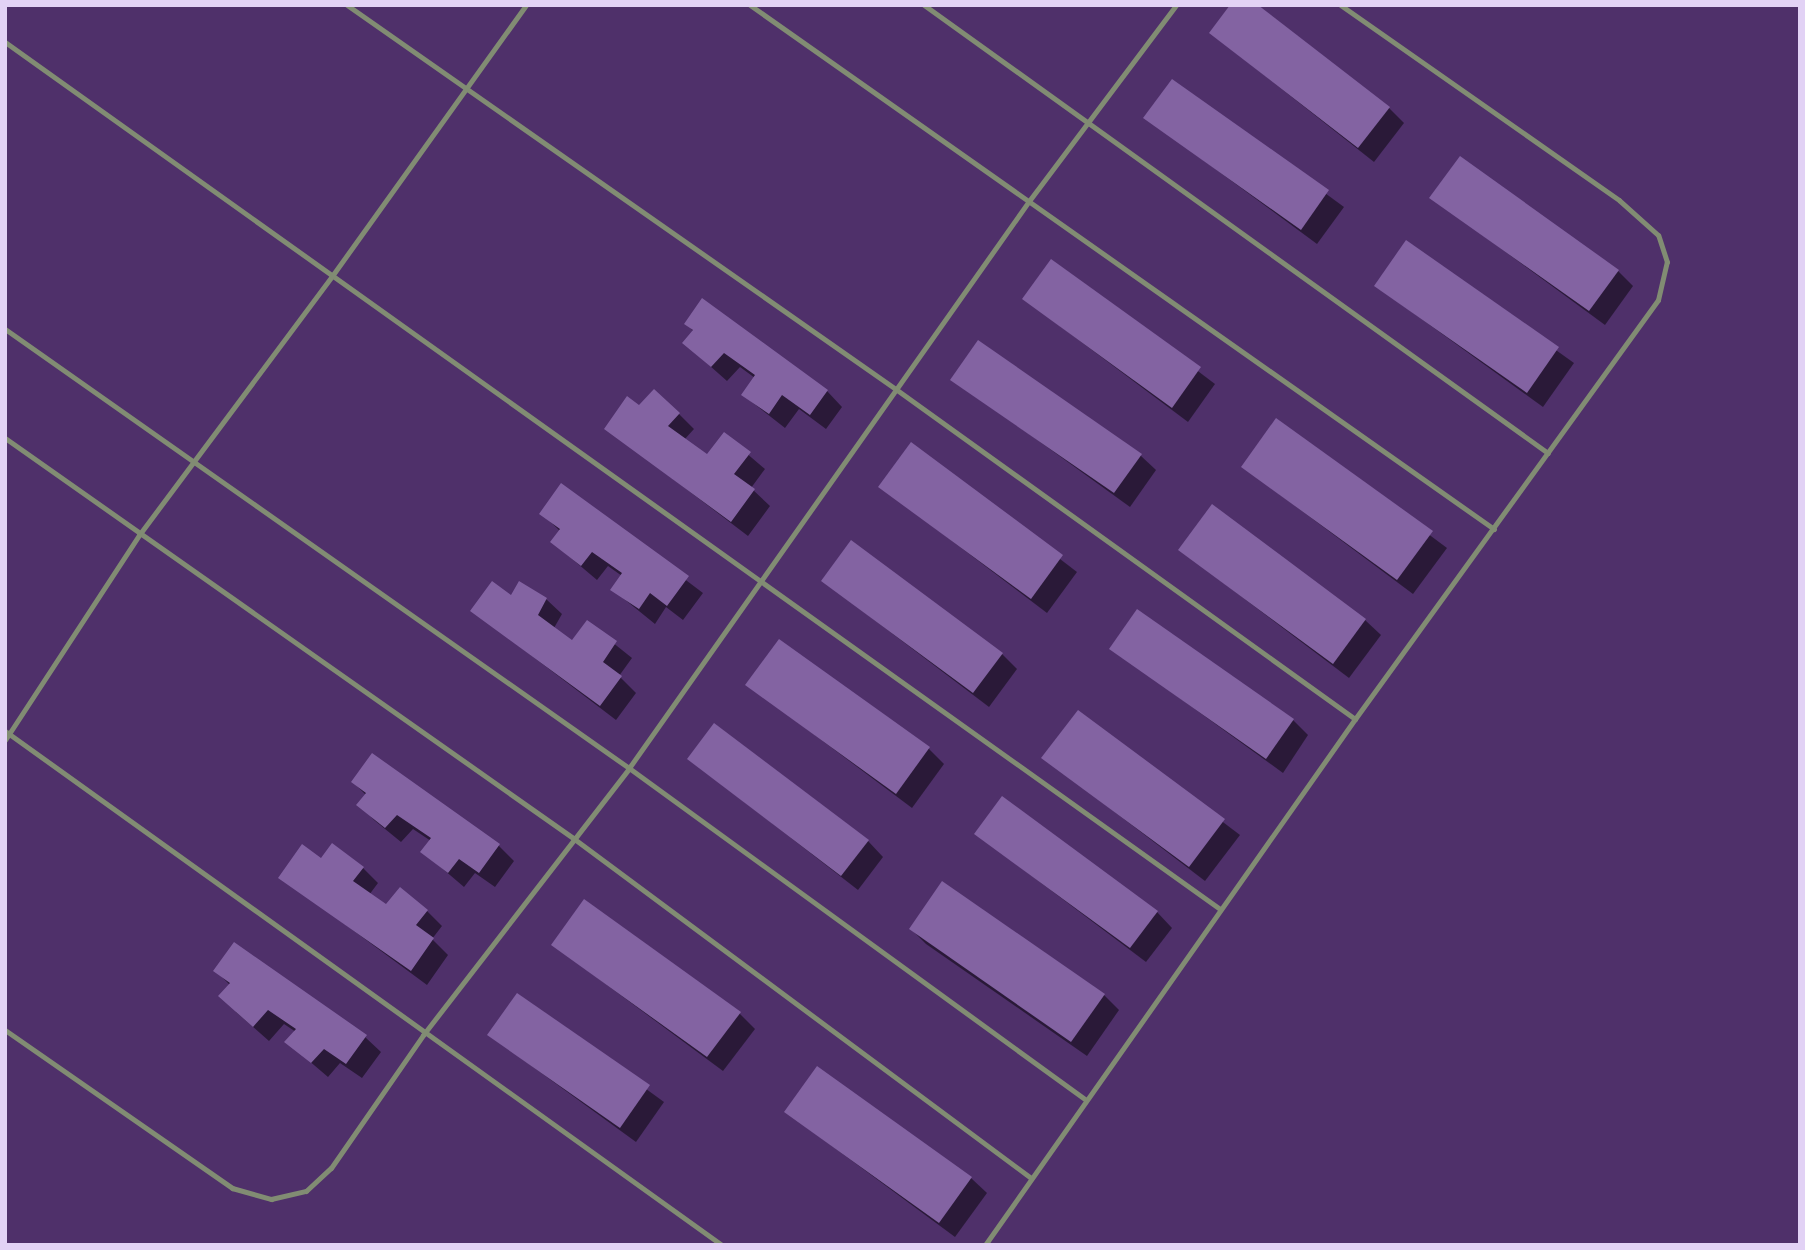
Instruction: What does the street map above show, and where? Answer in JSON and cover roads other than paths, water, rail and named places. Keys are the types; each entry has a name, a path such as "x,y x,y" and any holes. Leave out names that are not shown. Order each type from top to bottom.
{"lane":[{"path":"347,5 897,390 1354,719"},
{"path":"5,740 7,733 139,535 332,276 526,5"},
{"path":"750,5 1494,529"},
{"path":"924,5 1548,453"},
{"path":"5,1030 232,1188 271,1199 306,1191 331,1168 423,1034 629,768 1029,201 1175,5"},
{"path":"985,1245 1354,719 1658,300 1667,262 1658,235 1619,200 1340,5"},
{"path":"5,42 1220,909"},
{"path":"5,329 629,768 1086,1100"},
{"path":"5,438 139,535 573,838 1031,1178"},
{"path":"7,733 423,1034 722,1245"}]}
